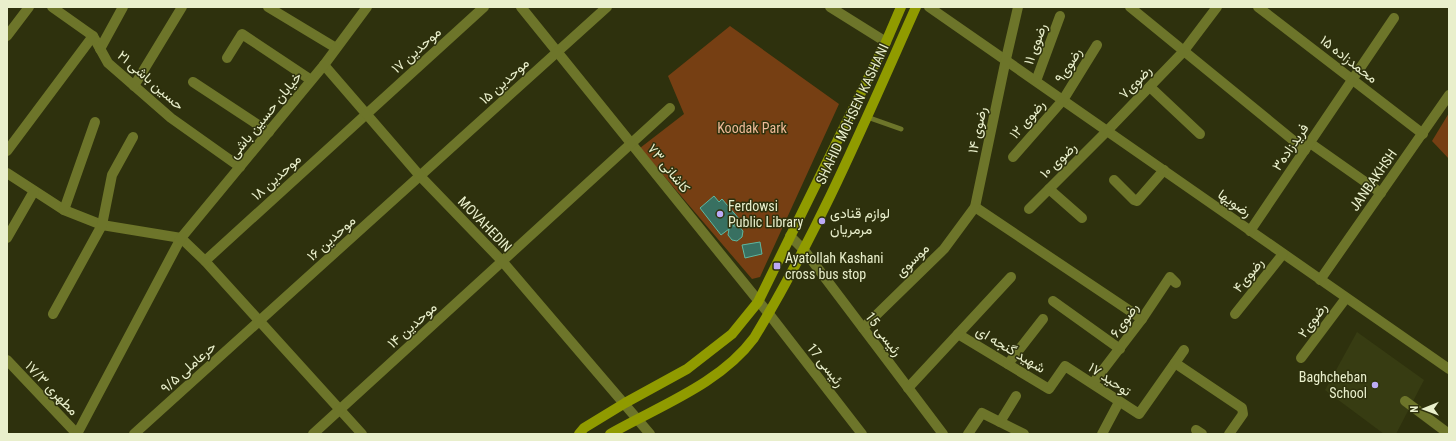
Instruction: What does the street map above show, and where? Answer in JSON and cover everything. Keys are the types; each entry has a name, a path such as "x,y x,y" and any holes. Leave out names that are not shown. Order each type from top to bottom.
{"main road":[{"path":"579,434 584,428 625,403 687,369 732,334 758,302 886,42 900,7"},
{"name":"SHAHID MOHSEN KASHANI","path":"610,434 638,418 696,390 746,349 769,314 804,250 916,7"}],"street":[{"path":"7,36 29,7"},
{"name":"حسین باشی ۲۱","path":"52,7 64,10 93,36 108,63 171,118 240,167"},
{"path":"100,49 123,7"},
{"path":"134,86 182,7"},
{"path":"268,7 336,48"},
{"name":"خیابان حسین باشی","path":"77,434 182,238 324,65 367,7"},
{"name":"موحدین ۱۷","path":"366,114 484,7"},
{"name":"کاشانی ۷۳","path":"521,7 769,314"},
{"name":"موحدین ۱۵","path":"420,176 607,7"},
{"path":"830,7 886,42"},
{"name":"رضویها","path":"930,7 1449,369"},
{"name":"رضوی ۱۴","path":"975,207 1018,7"},
{"path":"1130,7 1183,52 1307,147 1381,193"},
{"name":"رضوی۷","path":"1108,131 1183,52 1217,7"},
{"name":"محمدزاده ۱۵","path":"1258,7 1353,79 1422,134"},
{"name":"رضوی ۱۱","path":"1036,81 1060,16"},
{"name":"فریدزاده۳","path":"1250,231 1394,18"},
{"path":"227,58 242,34 311,80"},
{"path":"7,151 93,36"},
{"name":"رضوی۹","path":"1063,100 1097,45"},
{"name":"MOVAHEDIN","path":"324,65 420,176 502,262 638,418 650,434"},
{"path":"193,82 269,132"},
{"path":"1150,86 1200,134"},
{"name":"JANBAKHSH","path":"1320,280 1449,95"},
{"name":"رضوی ۱۲","path":"1013,157 1063,100"},
{"name":"موحدین ۱۴","path":"313,434 670,108"},
{"name":"موحدین ۱۸","path":"205,261 366,114"},
{"path":"64,210 95,122"},
{"name":"رضوی ۱۰","path":"1029,209 1108,131"},
{"path":"53,314 102,225 112,175 133,137"},
{"path":"1114,180 1134,200 1137,201 1164,170"},
{"path":"7,173 64,210 102,225 182,238 260,320 362,434"},
{"name":"موحدین ۱۶","path":"260,320 420,176"},
{"path":"1049,188 1082,218"},
{"path":"7,238 34,191"},
{"path":"975,207 1142,319"},
{"name":"موسوی","path":"863,328 944,249 975,207"},
{"name":"رئیسی 15","path":"790,236 804,250 943,434"},
{"name":"رضوی۴","path":"1234,314 1283,254"},
{"name":"شهید گنجه ای","path":"908,388 1011,277"},
{"name":"رضوی۶","path":"1093,383 1142,319 1170,277 1176,283"},
{"name":"رضوی۲","path":"1302,358 1346,298"},
{"path":"1053,301 1120,349"},
{"name":"رئیسی 17","path":"769,314 862,434"},
{"path":"1008,364 1044,319"},
{"name":"حرعاملی ۹/۵","path":"134,434 260,320"},
{"name":"شهید گنجه ای","path":"958,334 1049,389"},
{"path":"1184,350 1175,363 1242,408 1243,414 1229,434"},
{"name":"مطهری ۱۷/۳","path":"7,360 77,434"},
{"name":"توحید ۱۷","path":"1049,389 1065,366 1139,414 1156,392 1175,363"},
{"path":"1000,422 1016,396"},
{"path":"1405,401 1448,434"},
{"path":"1102,434 1119,402"},
{"path":"968,434 982,413 1024,434"}],"lane":[{"path":"867,116 901,130"}],"shaded area":[{"name":"Baghcheban School","path":"1357,332 1424,380 1396,434 1384,434 1325,390"}],"green space":[{"name":"Koodak Park","path":"730,26 839,104 760,277 752,279 640,148 684,114 668,76"},
{"path":"1449,113 1449,159 1432,141"}],"building":[{"name":"Ferdowsi Public Library","path":"714,196 719,202 722,199 740,220 733,226 739,226 743,231 742,237 737,241 732,240 728,235 729,229 721,235 700,208"},
{"path":"760,242 762,254 745,258 742,245"}],"place":[{"name":"Ferdowsi Public Library","path":"720,214"},
{"name":"لوازم قنادی مرمریان","path":"822,221"},
{"name":"Ayatollah Kashani cross bus stop","path":"777,266"},
{"name":"Baghcheban School","path":"1375,385"}]}
